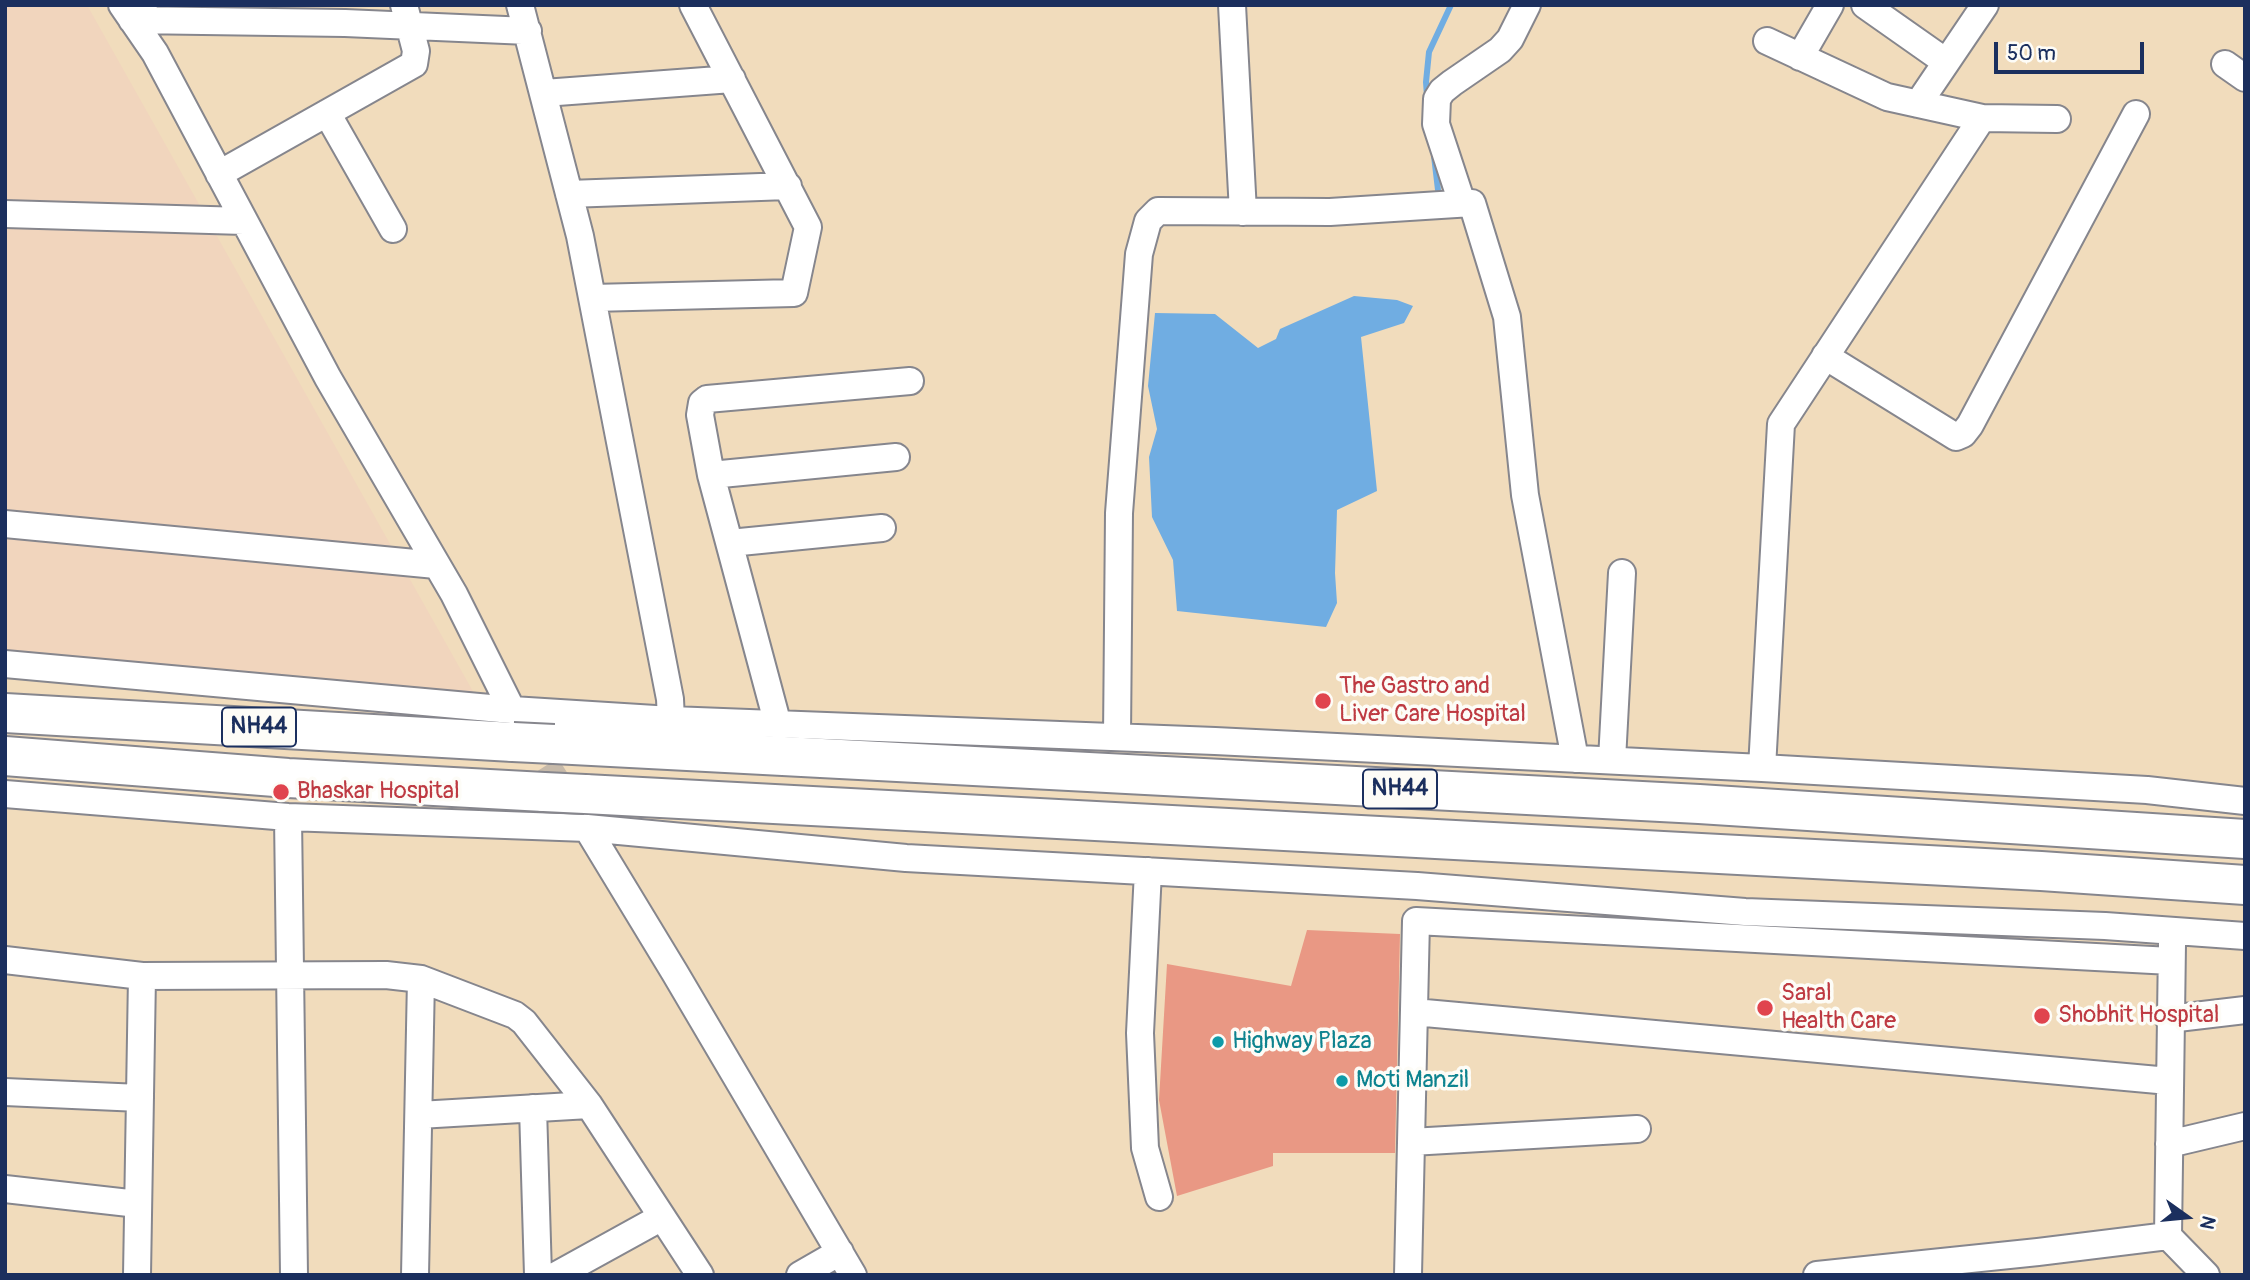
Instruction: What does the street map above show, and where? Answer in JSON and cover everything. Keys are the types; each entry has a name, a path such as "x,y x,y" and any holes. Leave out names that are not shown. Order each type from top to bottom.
{"highway":[{"name":"NH44","path":"5,713 512,726 554,744 1699,804 2245,839"},
{"name":"NH44","path":"5,756 288,778 544,792 586,811 2013,869 2245,885"}],"street":[{"path":"520,5 569,194 592,298 670,699 671,720"},
{"path":"592,298 794,293 808,226 693,5"},
{"path":"1231,5 1242,212"},
{"path":"1462,203 1436,124 1437,99 1452,83 1500,50 1510,39 1527,5"},
{"path":"1800,57 1830,5"},
{"path":"1865,5 1946,62"},
{"path":"1918,104 1985,5"},
{"path":"132,10 345,23 407,16 528,32"},
{"path":"132,10 328,378 436,565 512,726"},
{"path":"219,174 414,64 416,51 407,16"},
{"path":"1767,41 1887,97 1982,118 2057,119"},
{"path":"544,93 732,79"},
{"path":"327,113 393,229"},
{"path":"1825,356 1956,437 1963,434 2136,114"},
{"path":"1762,768 1781,424 1982,118"},
{"path":"569,194 788,186"},
{"path":"1117,737 1119,513 1139,254 1148,222 1158,211 1329,212 1472,203 1507,317 1525,495 1575,759"},
{"path":"5,214 244,221"},
{"path":"778,725 711,475 700,415 702,403 707,400 909,381"},
{"path":"711,475 896,457"},
{"path":"5,524 436,565"},
{"path":"730,543 882,528"},
{"path":"1612,760 1622,573"},
{"path":"5,664 512,726 671,720 1117,737 1762,768 2147,790 2244,800"},
{"path":"5,793 288,817 586,811 906,858 1417,886 1745,912 2105,926 2245,936"},
{"path":"586,811 675,972 846,1263 800,1275"},
{"path":"288,817 294,1275"},
{"path":"1148,871 1140,1033 1145,1148 1159,1197"},
{"path":"1408,1275 1416,921 2171,961"},
{"path":"2172,932 2168,1236 2206,1275"},
{"path":"5,960 142,976 386,975 421,979 516,1014 589,1105 700,1275"},
{"path":"137,1275 142,976"},
{"path":"415,1275 421,979"},
{"path":"2169,1019 2245,1010"},
{"path":"1414,1012 2169,1081"},
{"path":"5,1092 140,1098"},
{"path":"418,1115 589,1105"},
{"path":"533,1108 538,1275"},
{"path":"2169,1144 2245,1126"},
{"path":"1411,1142 1637,1129"},
{"path":"5,1189 138,1204"},
{"path":"557,1275 662,1217"},
{"path":"1818,1275 2040,1264 2168,1236"}],"shaded area":[{"path":"5,5 87,5 475,695 5,661"}],"water":[{"path":"1354,296 1397,300 1413,306 1404,323 1361,337 1377,491 1337,510 1337,603 1326,627 1177,611 1173,560 1152,517 1149,457 1157,429 1148,386 1155,313 1215,314 1258,348 1276,339 1280,329"}],"building":[{"path":"1307,930 1400,934 1395,1153 1273,1153 1273,1166 1177,1196 1159,1100 1167,964 1291,986"}],"waterway":[{"path":"1427,96 1429,52 1451,5"},
{"path":"1434,156 1438,190"}],"tunnel":[{"path":"526,732 587,828"}],"place":[{"name":"The Gastro and Liver Care Hospital","path":"1323,701"},
{"name":"Bhaskar Hospital","path":"281,792"},
{"name":"Saral Health Care","path":"1765,1008"},
{"name":"Shobhit Hospital","path":"2042,1016"},
{"name":"Highway Plaza","path":"1218,1042"},
{"name":"Moti Manzil","path":"1342,1081"}]}
